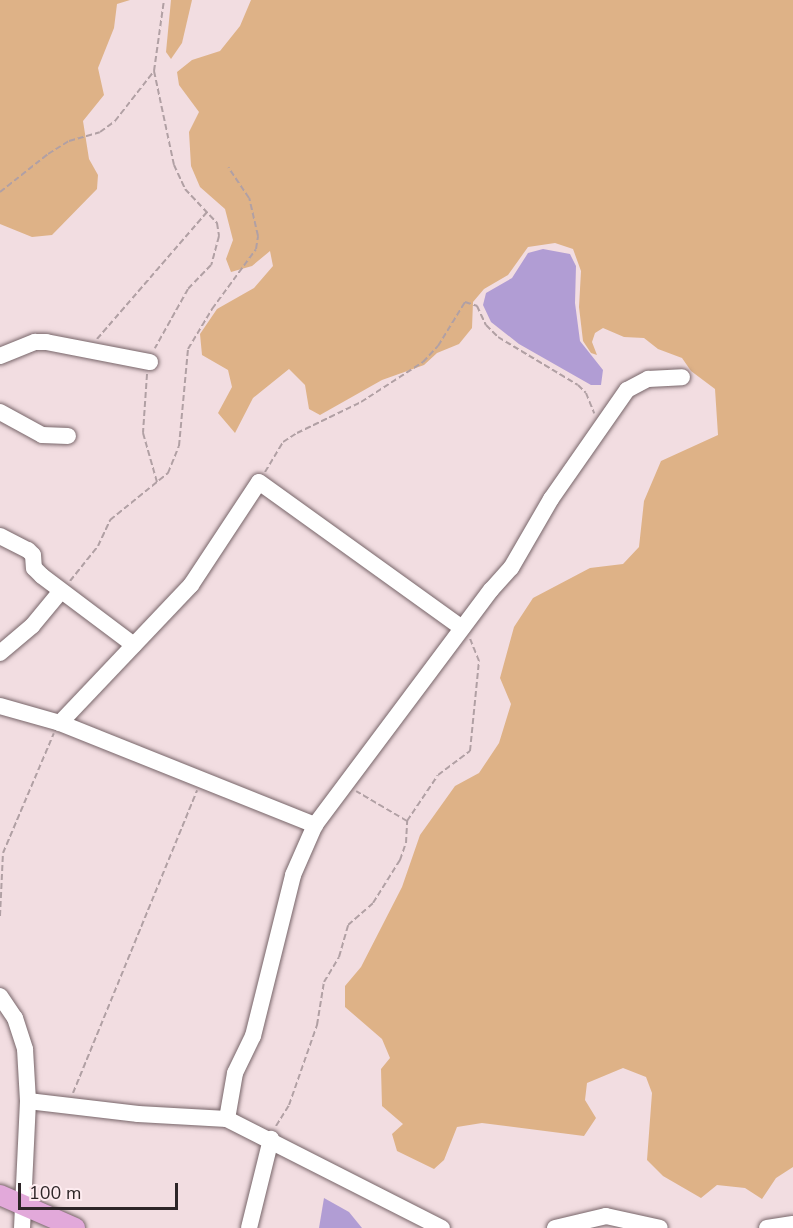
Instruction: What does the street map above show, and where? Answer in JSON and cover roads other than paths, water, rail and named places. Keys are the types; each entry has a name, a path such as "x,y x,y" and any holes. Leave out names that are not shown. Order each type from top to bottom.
{"main road":[{"path":"0,1196 75,1228"}],"street":[{"path":"0,356 35,342 150,362"},
{"path":"227,1119 235,1073 253,1036 293,875 315,825 462,628 511,568 551,499 603,424 636,382 681,377"},
{"path":"0,412 42,435 68,436"},
{"path":"60,723 190,585 259,482 462,628"},
{"path":"0,536 28,550 33,555 34,568 134,645"},
{"path":"0,653 32,626 61,591"},
{"path":"0,706 60,723 315,825"},
{"path":"0,996 22,1034 28,1101 21,1205 22,1228"},
{"path":"28,1101 138,1114 227,1119 442,1228"},
{"path":"249,1228 271,1140"},
{"path":"555,1228 606,1216 652,1227"},
{"path":"767,1228 793,1224"}]}
